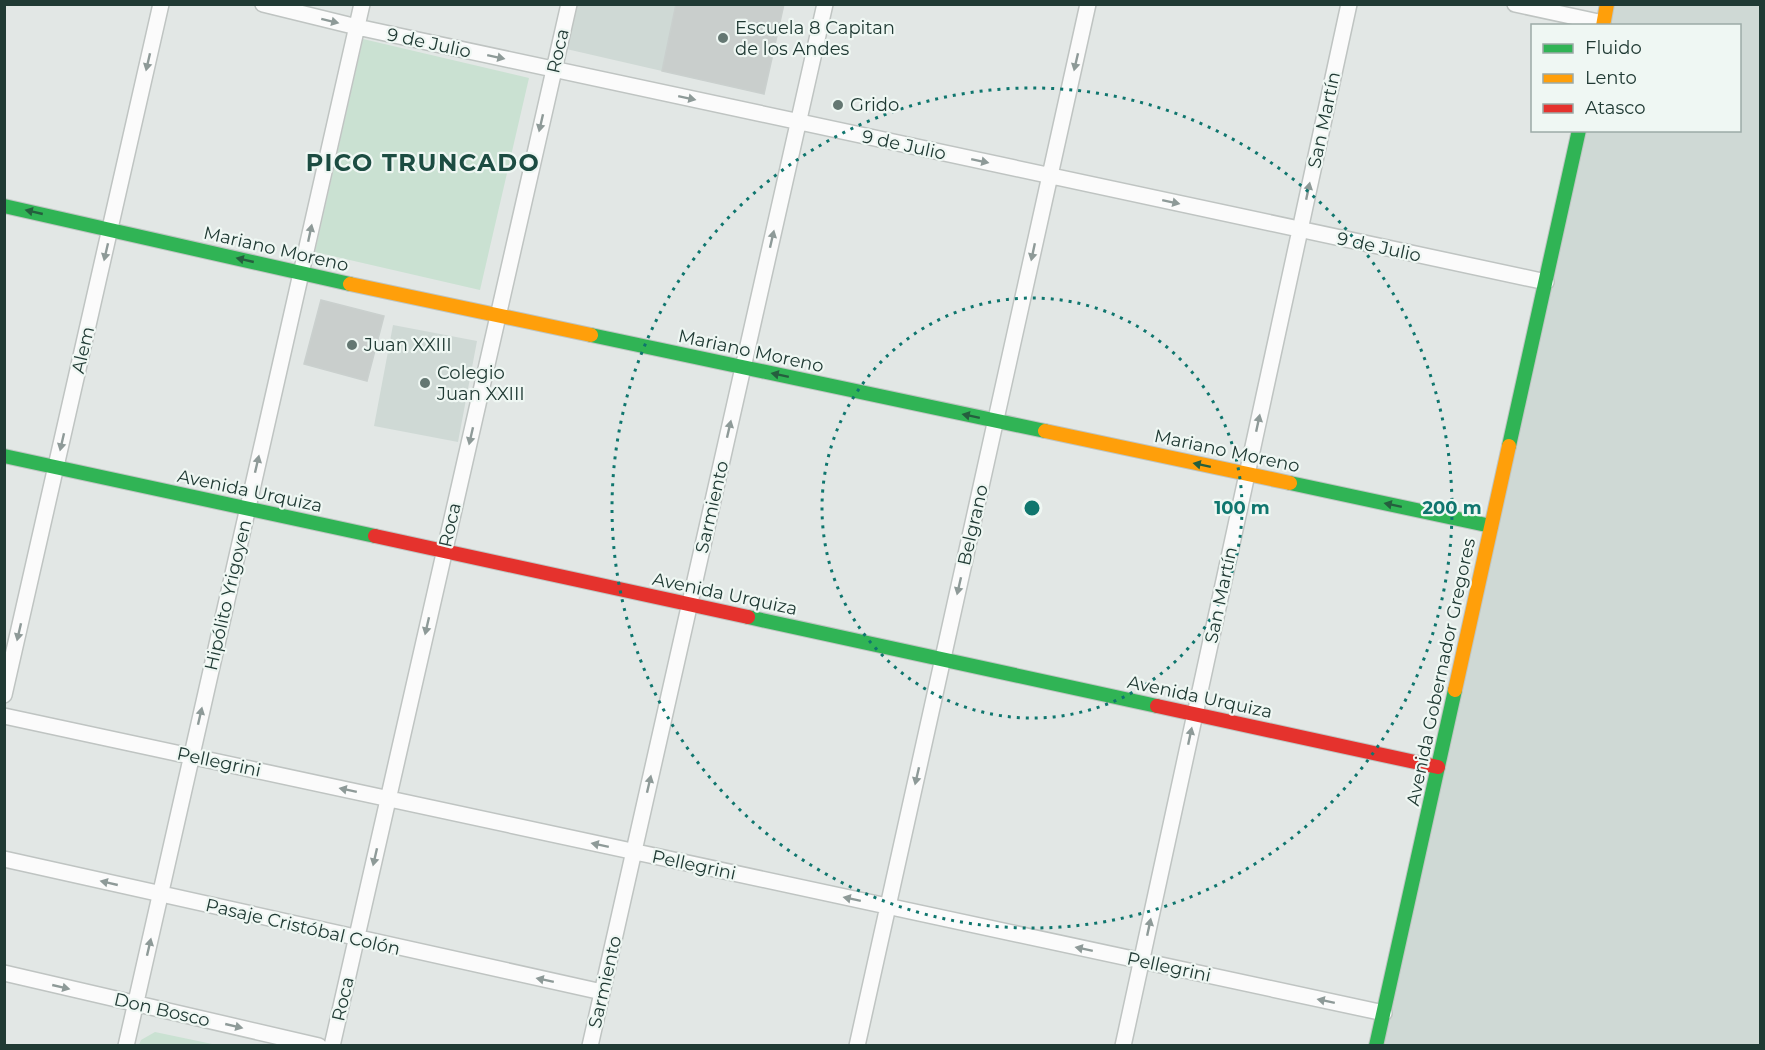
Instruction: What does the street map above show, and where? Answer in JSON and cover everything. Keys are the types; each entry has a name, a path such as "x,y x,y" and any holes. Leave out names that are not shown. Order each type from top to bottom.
{"street":[{"name":"Alem","path":"4,696 161,4"},
{"name":"9 de Julio","path":"263,4 554,70 1546,282"},
{"name":"Hipólito Yrigoyen","path":"126,1046 362,4"},
{"name":"Roca","path":"332,1046 569,4"},
{"name":"Sarmiento","path":"590,1046 825,4"},
{"name":"Belgrano","path":"857,1046 1088,4"},
{"name":"San Martín","path":"1123,1046 1349,4"},
{"path":"1515,4 1603,24 1607,4"},
{"name":"Avenida Gobernador Gregores","path":"1376,1046 1579,132"},
{"name":"Mariano Moreno","path":"4,206 302,274 1491,526"},
{"name":"Avenida Urquiza","path":"4,456 1438,767"},
{"name":"Pellegrini","path":"4,716 1384,1013"},
{"name":"Pasaje Cristóbal Colón","path":"4,859 602,992"},
{"name":"Don Bosco","path":"4,973 319,1046"}],"shaded area":[{"path":"572,5 676,5 662,71 562,48"},
{"path":"1607,5 1760,5 1760,1045 1376,1046 1579,132 1741,132 1741,24 1603,24"},
{"name":"Colegio Juan XXIII","path":"393,325 477,341 458,442 374,426"}],"green space":[{"path":"363,39 529,78 480,290 315,252"},
{"path":"155,1032 217,1045 139,1045 141,1040"}],"building":[{"name":"Escuela 8 Capitan de los Andes","path":"676,4 784,4 764,94 662,71"},
{"path":"321,300 384,316 367,381 304,364"}],"traffic: fast":[{"path":"1509,446 1579,132"},
{"path":"4,206 350,284"},
{"path":"591,335 1045,431"},
{"path":"4,456 375,536"},
{"path":"1290,483 1491,526"},
{"path":"748,617 1157,706"},
{"path":"1376,1046 1455,690"}],"traffic: slow":[{"path":"1603,24 1607,4"},
{"path":"350,284 591,335"},
{"path":"1045,431 1290,483"},
{"path":"1455,690 1509,446"}],"traffic: jam":[{"path":"375,536 748,617"},
{"path":"1157,706 1438,767"}],"place":[{"name":"Escuela 8 Capitan de los Andes","path":"723,38"},
{"name":"Grido","path":"838,105"},
{"name":"Juan XXIII","path":"352,345"},
{"name":"Colegio Juan XXIII","path":"425,383"}],"district":[{"name":"PICO TRUNCADO","path":"423,162"}]}
